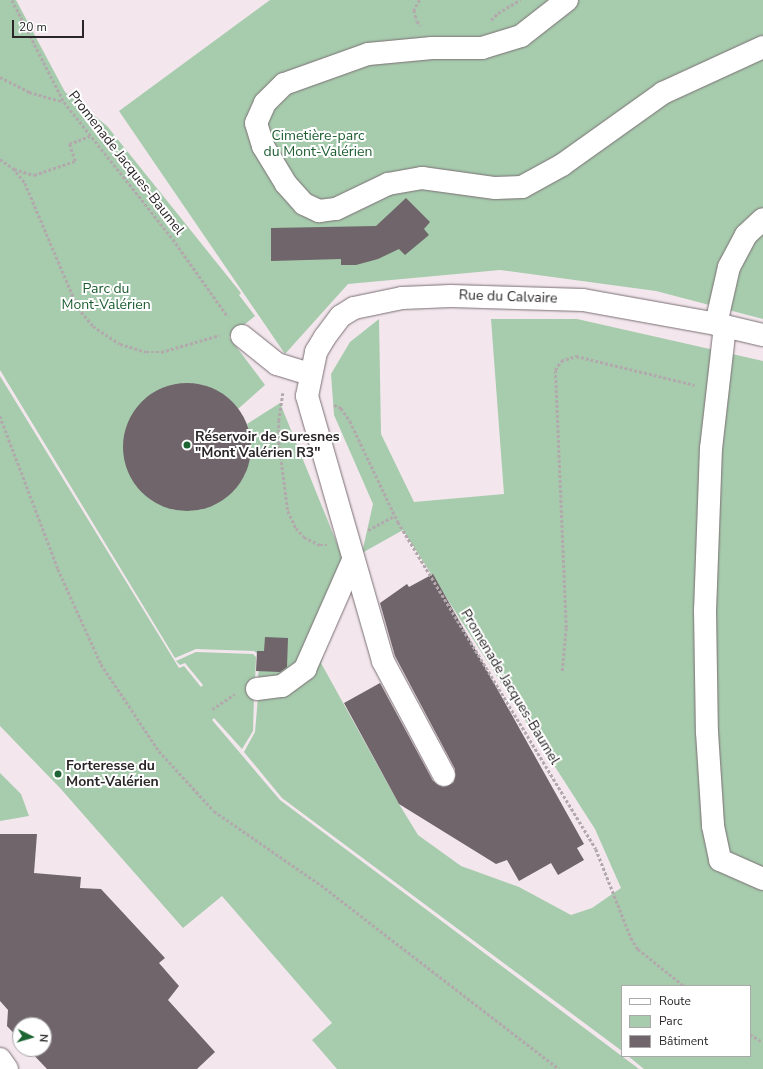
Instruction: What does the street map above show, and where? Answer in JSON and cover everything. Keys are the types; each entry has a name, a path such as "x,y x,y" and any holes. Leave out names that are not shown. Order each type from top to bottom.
{"street":[{"path":"567,0 521,36 482,48 432,48 368,54 284,84 265,103 256,123 262,146 286,184 304,204 319,211 336,209 388,184 422,178 495,188 522,187 562,165 663,93 763,47"},
{"path":"763,219 746,235 729,267 720,325 717,390 711,448 704,610 707,732 712,826 720,860 763,878"},
{"name":"Rue du Calvaire","path":"355,566 307,396 310,374 316,352 341,316 354,308 402,298 507,296 583,300 720,325 763,335"},
{"path":"240,333 277,364 310,374"},
{"path":"257,689 282,686 305,669 355,566"},
{"path":"355,566 383,661 444,775"},
{"path":"0,1059 7,1069"}],"path":[{"name":"Promenade Jacques-Baumel","path":"12,0 64,102 173,239 240,333"},
{"path":"0,77 29,92 64,102"},
{"path":"0,159 13,168 34,175 75,162 69,144 90,136"},
{"path":"13,168 25,183 78,308 106,336 133,349 161,352 240,333"},
{"path":"562,671 566,628 555,370 561,361 576,356 717,390"},
{"name":"Promenade Jacques-Baumel","path":"327,402 342,408 350,421 398,522 596,849 631,938 638,949 683,985"},
{"path":"0,416 58,568 102,664 159,751 214,811 321,886 559,1069"},
{"path":"751,1035 763,1042"}],"green space":[{"name":"Parc du Mont-Valérien","path":"0,0 16,0 65,92 107,126 241,293 239,295 255,316 229,337 265,385 238,409 226,396 203,385 185,383 163,388 136,409 126,430 125,462 136,484 151,500 172,509 194,510 215,504 233,491 245,474 251,449 247,424 280,403 349,573 321,663 399,804 418,835 461,866 519,887 571,915 592,908 621,888 595,829 403,530 362,553 373,504 334,415 331,374 350,342 379,319 381,434 414,502 504,494 491,319 577,319 763,361 763,1069 644,1069 629,1057 751,1057 751,985 621,985 621,1050 282,798 244,752 255,732 258,697 254,697 253,731 242,749 214,718 212,720 280,800 639,1069 337,1069 312,1040 332,1023 222,896 183,928 60,788 0,726 0,376 179,668 184,666 201,687 203,685 185,663 180,665 176,661 196,652 253,654 256,657 255,681 258,678 260,656 254,651 196,649 175,658 0,370"},
{"name":"Cimetière-parc du Mont-Valérien","path":"270,0 763,0 763,319 656,291 500,270 348,284 285,354 119,111"},
{"path":"0,773 21,794 29,816 0,821"}],"building":[{"path":"406,198 430,222 424,229 429,235 405,255 399,249 378,259 356,265 341,265 341,259 271,261 271,228 376,226"},
{"name":"Réservoir de Suresnes \"Mont Valérien R3\"","path":"187,383 211,388 232,402 246,423 251,447 246,471 232,492 211,506 187,511 163,506 142,492 128,471 123,447 128,423 142,402 163,388"},
{"path":"433,574 584,844 577,848 584,860 558,875 551,863 519,881 507,860 496,864 399,804 344,703 380,683 433,781 443,787 454,782 455,769 395,656 380,603 407,584 409,587"},
{"path":"265,637 288,638 287,667 280,672 256,671 257,651 264,651"},
{"path":"0,834 37,834 34,873 81,877 80,888 101,889 165,958 159,963 179,986 168,1000 215,1052 197,1069 47,1069 36,1057 52,1057 52,1017 12,1017 12,1031 7,1026 8,1010 0,1001"}],"place":[{"name":"Réservoir de Suresnes \"Mont Valérien R3\"","path":"187,445"},
{"name":"Forteresse du Mont-Valérien","path":"58,774"}]}
